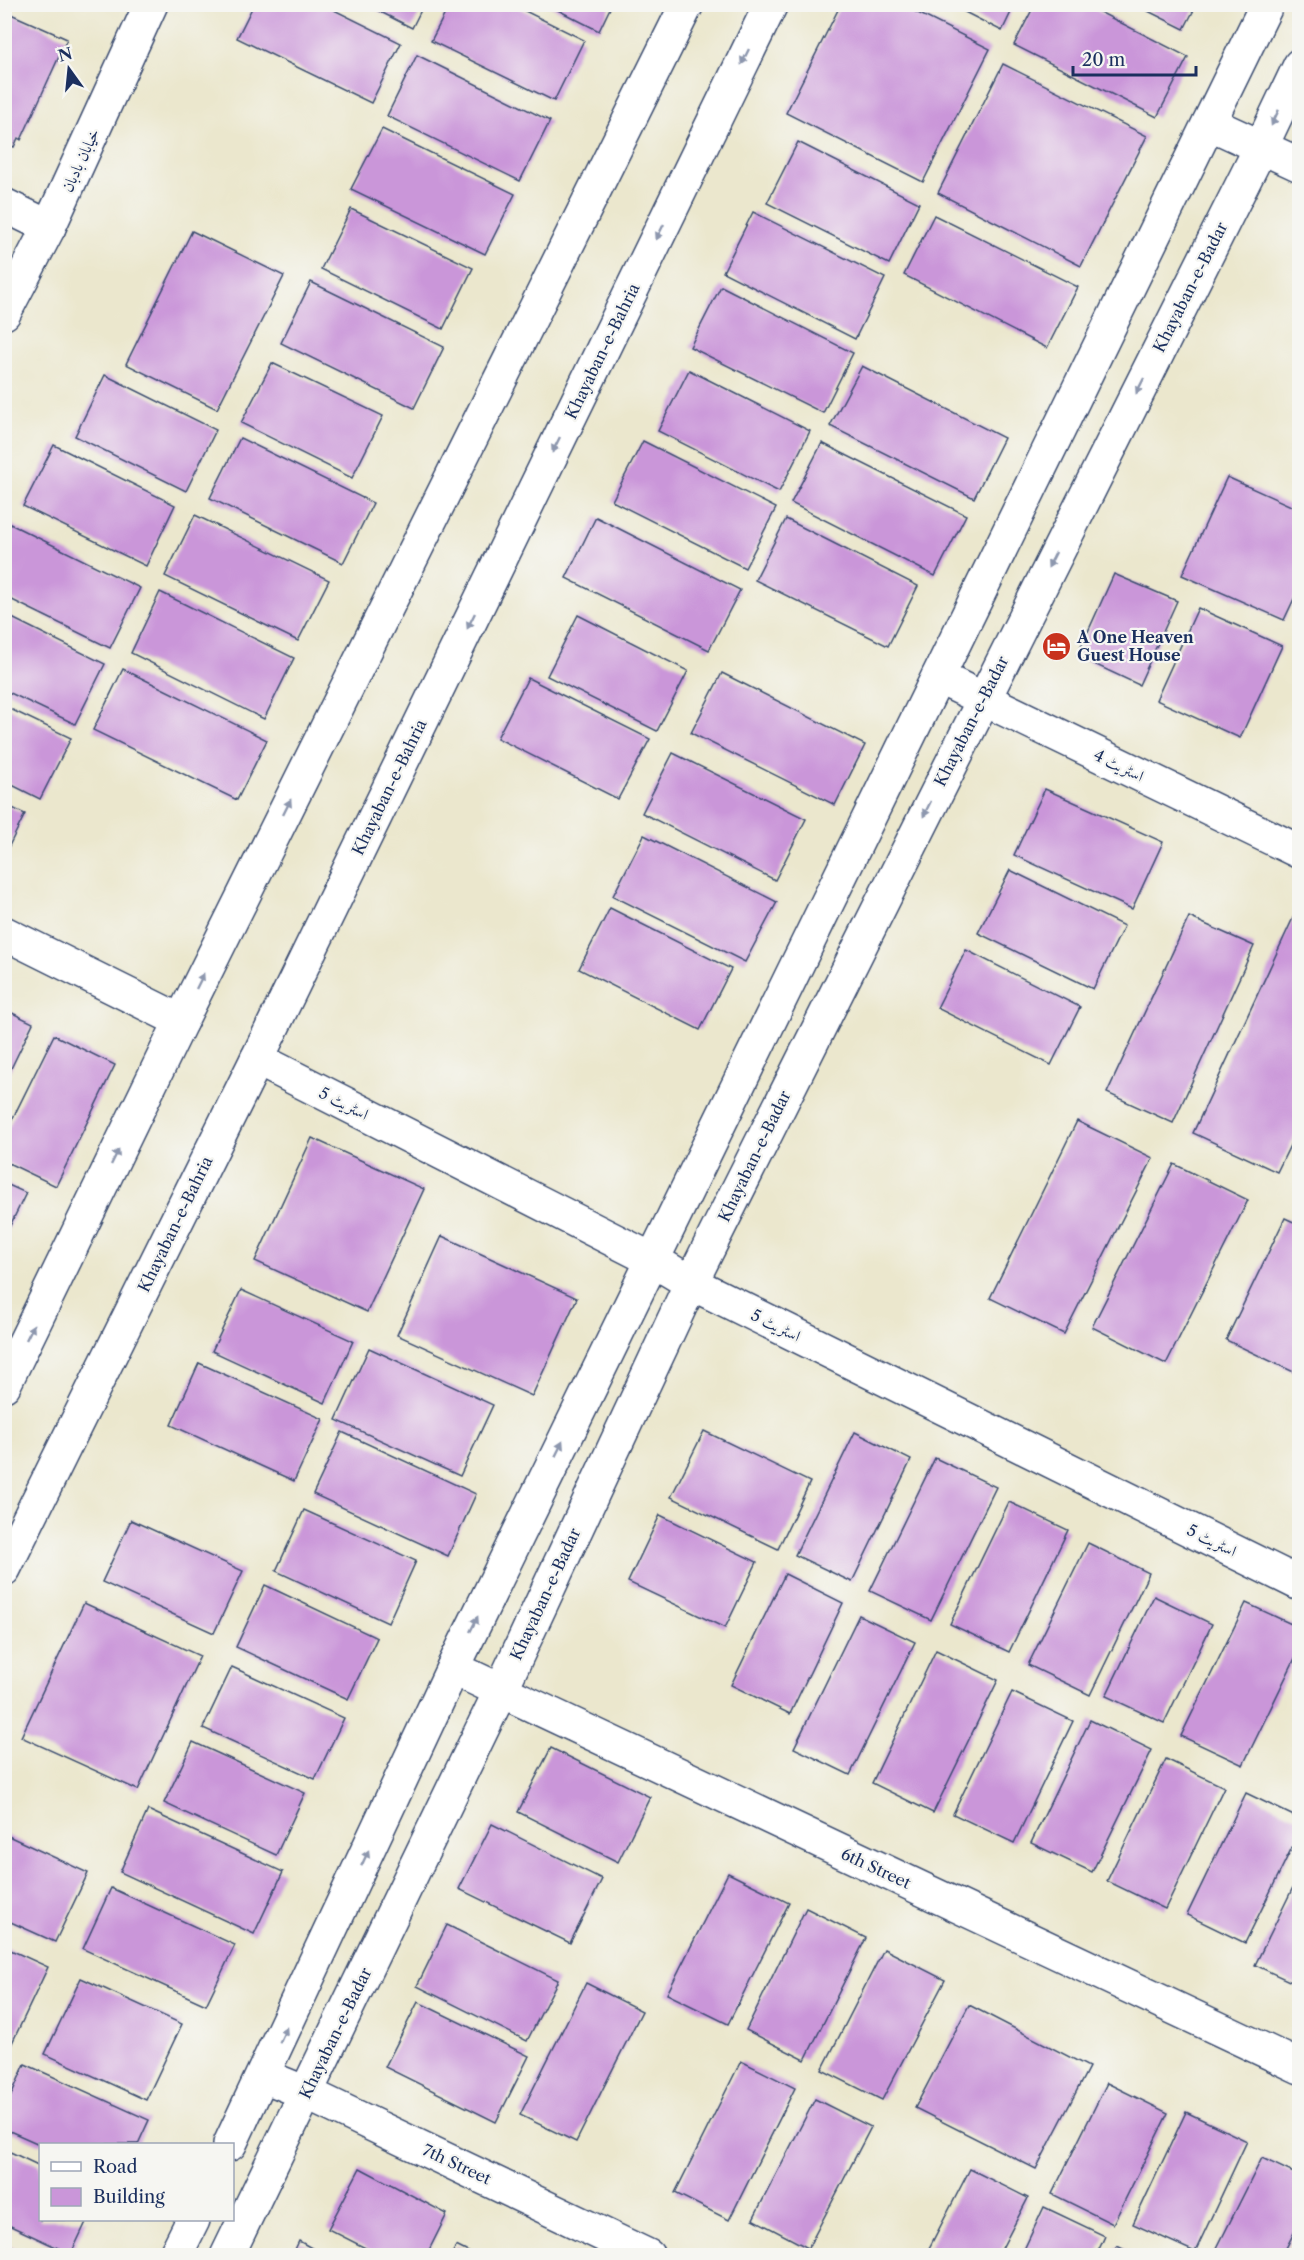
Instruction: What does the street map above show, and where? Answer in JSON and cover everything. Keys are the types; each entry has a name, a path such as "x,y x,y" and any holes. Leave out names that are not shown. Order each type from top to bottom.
{"main road":[{"name":"خیابان بادبان","path":"4,313 49,226 151,4"},
{"path":"4,1385 181,1021 687,4"},
{"name":"Khayaban-e-Bahria","path":"4,1569 257,1059 771,4"},
{"path":"231,2143 453,1668 651,1259 1267,4"},
{"name":"Khayaban-e-Badar","path":"227,2256 501,1690 691,1283 982,699 1261,147 1299,64"},
{"path":"1209,123 1299,165"},
{"path":"4,205 49,226"},
{"name":"اسٹریٹ 4","path":"938,677 1299,852"},
{"path":"4,933 181,1021"},
{"name":"اسٹریٹ 5","path":"257,1059 651,1259 691,1283 1299,1584"},
{"name":"6th Street","path":"453,1668 1299,2067"},
{"name":"7th Street","path":"264,2076 306,2093 648,2256"},
{"path":"175,2256 192,2221"}],"building":[{"path":"254,4 322,4 401,43 371,103 237,38"},
{"path":"365,4 424,4 412,28"},
{"path":"450,4 511,4 584,40 554,101 431,41"},
{"path":"546,4 612,4 599,31"},
{"path":"841,4 900,4 990,49 923,182 786,113"},
{"path":"949,4 1015,4 1002,31"},
{"path":"1035,4 1084,4 1188,57 1157,117 1014,45"},
{"path":"1134,4 1197,4 1184,29"},
{"path":"4,11 67,39 21,140 18,138 14,147 4,143"},
{"path":"417,55 550,121 520,181 387,116"},
{"path":"1003,64 1147,136 1081,266 938,193"},
{"path":"382,129 515,194 485,254 351,189"},
{"path":"798,142 919,203 889,264 767,203"},
{"path":"351,209 473,268 443,329 321,269"},
{"path":"753,212 885,278 855,339 723,272"},
{"path":"934,215 1078,287 1047,348 904,275"},
{"path":"192,231 284,276 217,409 126,364"},
{"path":"311,282 444,347 414,408 281,343"},
{"path":"721,286 853,353 823,413 690,347"},
{"path":"272,363 383,416 352,478 241,423"},
{"path":"862,366 1004,438 974,498 830,426"},
{"path":"689,370 810,431 779,492 658,431"},
{"path":"105,375 216,430 186,491 75,436"},
{"path":"240,438 373,503 343,563 210,498"},
{"path":"643,441 776,508 745,568 612,501"},
{"path":"822,443 966,515 935,576 791,503"},
{"path":"54,445 175,505 146,566 23,506"},
{"path":"1227,477 1300,510 1300,586 1284,620 1182,575"},
{"path":"195,515 329,580 298,641 165,576"},
{"path":"596,517 740,590 709,650 566,578"},
{"path":"786,519 918,586 888,646 755,580"},
{"path":"8,523 140,588 110,648 4,596 4,529"},
{"path":"1114,574 1177,601 1139,685 1077,656"},
{"path":"160,592 294,658 264,719 131,653"},
{"path":"1198,608 1282,646 1240,738 1156,700"},
{"path":"4,614 105,664 75,724 4,690"},
{"path":"578,615 688,671 657,731 547,676"},
{"path":"123,669 267,740 237,800 93,730"},
{"path":"722,673 865,745 835,805 691,733"},
{"path":"528,678 650,739 618,799 497,738"},
{"path":"4,706 71,738 40,799 4,781"},
{"path":"673,753 806,819 775,880 642,813"},
{"path":"1045,789 1163,842 1132,909 1014,855"},
{"path":"4,804 25,814 4,856"},
{"path":"644,835 777,902 745,962 613,896"},
{"path":"1010,870 1124,926 1093,989 978,933"},
{"path":"610,908 731,969 700,1030 579,969"},
{"path":"1189,917 1254,946 1173,1123 1107,1093"},
{"path":"1293,918 1300,921 1300,1125 1277,1172 1193,1133"},
{"path":"966,950 1080,1007 1051,1065 937,1008"},
{"path":"4,1009 33,1023 4,1083"},
{"path":"54,1035 115,1065 56,1186 4,1161 4,1136"},
{"path":"1077,1121 1153,1158 1064,1334 990,1298"},
{"path":"312,1138 424,1189 367,1312 255,1261"},
{"path":"1174,1164 1248,1200 1166,1364 1092,1327"},
{"path":"4,1183 26,1193 4,1238"},
{"path":"1285,1218 1300,1225 1300,1375 1226,1340"},
{"path":"442,1236 577,1298 532,1396 397,1335"},
{"path":"241,1290 353,1341 325,1403 212,1351"},
{"path":"369,1348 493,1405 460,1476 336,1420"},
{"path":"199,1363 323,1419 294,1481 171,1425"},
{"path":"704,1431 810,1482 778,1549 671,1497"},
{"path":"342,1432 476,1494 448,1556 313,1494"},
{"path":"855,1432 911,1460 852,1582 795,1555"},
{"path":"935,1458 996,1487 931,1620 870,1591"},
{"path":"1009,1502 1068,1530 1009,1652 950,1624"},
{"path":"304,1510 416,1561 388,1623 276,1571"},
{"path":"660,1515 757,1562 725,1628 628,1582"},
{"path":"131,1520 243,1571 214,1633 102,1582"},
{"path":"1088,1543 1149,1573 1090,1695 1028,1665"},
{"path":"785,1574 843,1603 790,1714 731,1685"},
{"path":"265,1585 377,1638 348,1699 236,1647"},
{"path":"1154,1596 1212,1624 1164,1723 1106,1696"},
{"path":"84,1603 200,1656 138,1790 21,1737"},
{"path":"1246,1603 1300,1628 1300,1648 1243,1765 1181,1736"},
{"path":"859,1615 915,1642 850,1775 794,1748"},
{"path":"936,1650 998,1680 933,1813 872,1783"},
{"path":"232,1667 344,1718 315,1779 203,1728"},
{"path":"1012,1692 1073,1721 1014,1843 953,1814"},
{"path":"1090,1720 1152,1750 1092,1872 1031,1843"},
{"path":"193,1742 305,1793 276,1855 164,1803"},
{"path":"551,1748 650,1797 618,1862 518,1812"},
{"path":"1166,1759 1224,1787 1165,1909 1107,1881"},
{"path":"1246,1793 1300,1819 1300,1831 1245,1943 1187,1915"},
{"path":"148,1810 283,1872 254,1934 120,1872"},
{"path":"492,1824 602,1879 570,1943 459,1889"},
{"path":"4,1834 88,1873 55,1942 4,1919"},
{"path":"728,1873 789,1903 728,2024 667,1994"},
{"path":"1300,1873 1300,1986 1255,1965"},
{"path":"111,1888 235,1945 206,2005 83,1949"},
{"path":"806,1908 866,1938 805,2060 746,2030"},
{"path":"447,1925 558,1980 527,2041 417,1986"},
{"path":"4,1947 48,1967 4,2060"},
{"path":"884,1949 945,1980 882,2100 822,2070"},
{"path":"81,1978 182,2024 146,2100 45,2054"},
{"path":"586,1983 642,2011 576,2142 520,2115"},
{"path":"418,2002 529,2056 496,2122 385,2067"},
{"path":"969,2005 1089,2067 1036,2169 915,2108"},
{"path":"741,2061 795,2088 729,2220 675,2193"},
{"path":"25,2064 149,2120 138,2143 39,2144 5,2129 5,2109"},
{"path":"1107,2083 1168,2113 1113,2224 1052,2194"},
{"path":"815,2099 871,2127 808,2248 753,2219"},
{"path":"1186,2112 1247,2141 1195,2252 1133,2224"},
{"path":"4,2149 39,2166 39,2221 87,2221 71,2254 4,2223"},
{"path":"1262,2158 1300,2176 1300,2221 1282,2256 1213,2256"},
{"path":"360,2168 447,2214 426,2256 381,2256 328,2229"},
{"path":"970,2169 1028,2198 998,2256 925,2256"},
{"path":"1044,2207 1105,2236 1096,2256 1021,2256"},
{"path":"299,2241 326,2256 292,2256"},
{"path":"5,2243 31,2256 5,2256"},
{"path":"456,2246 476,2256 451,2256"},
{"path":"1117,2246 1137,2256 1112,2256"}],"place":[{"name":"A One Heaven Guest House","path":"1056,646"}]}
